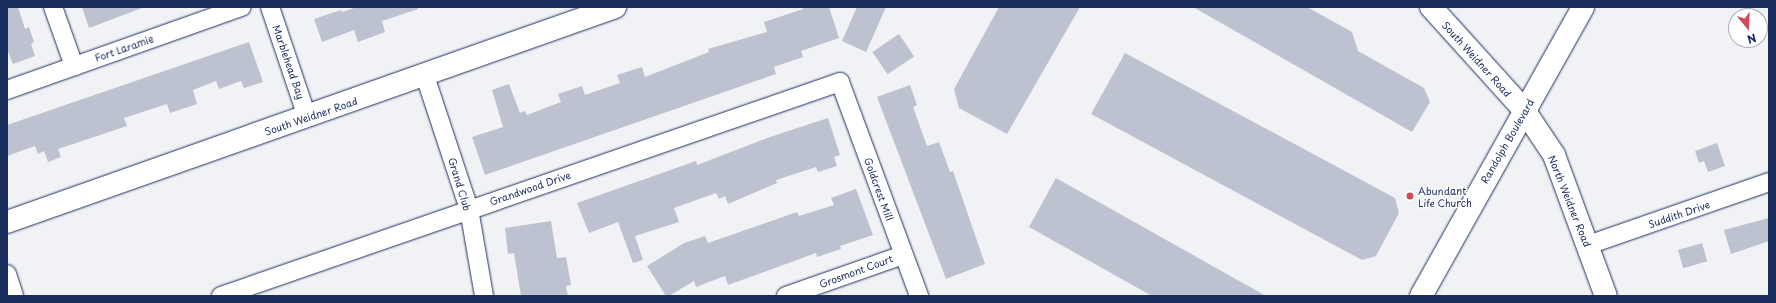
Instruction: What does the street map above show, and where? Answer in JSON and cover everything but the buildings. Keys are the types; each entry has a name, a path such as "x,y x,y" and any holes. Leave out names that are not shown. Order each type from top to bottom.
{"main road":[{"name":"South Weidner Road","path":"7,222 425,76 615,7"},
{"name":"South Weidner Road","path":"1431,7 1524,110"},
{"name":"Randolph Boulevard","path":"1420,296 1583,7"},
{"name":"North Weidner Road","path":"1524,110 1554,155 1606,296"}],"street":[{"path":"53,7 74,66"},
{"name":"Fort Laramie","path":"7,90 242,7"},
{"name":"Marblehead Bay","path":"270,7 307,117"},
{"name":"Grand Club","path":"425,76 469,208 484,296"},
{"name":"Grandwood Drive","path":"221,296 243,292 469,208 840,82"},
{"name":"Goldcrest Mill","path":"840,82 919,296"},
{"name":"Suddith Drive","path":"1588,245 1769,182"},
{"name":"Grosmont Court","path":"786,296 903,255"},
{"path":"7,274 14,296"}],"place":[{"name":"Abundant Life Church","path":"1410,196"}]}
